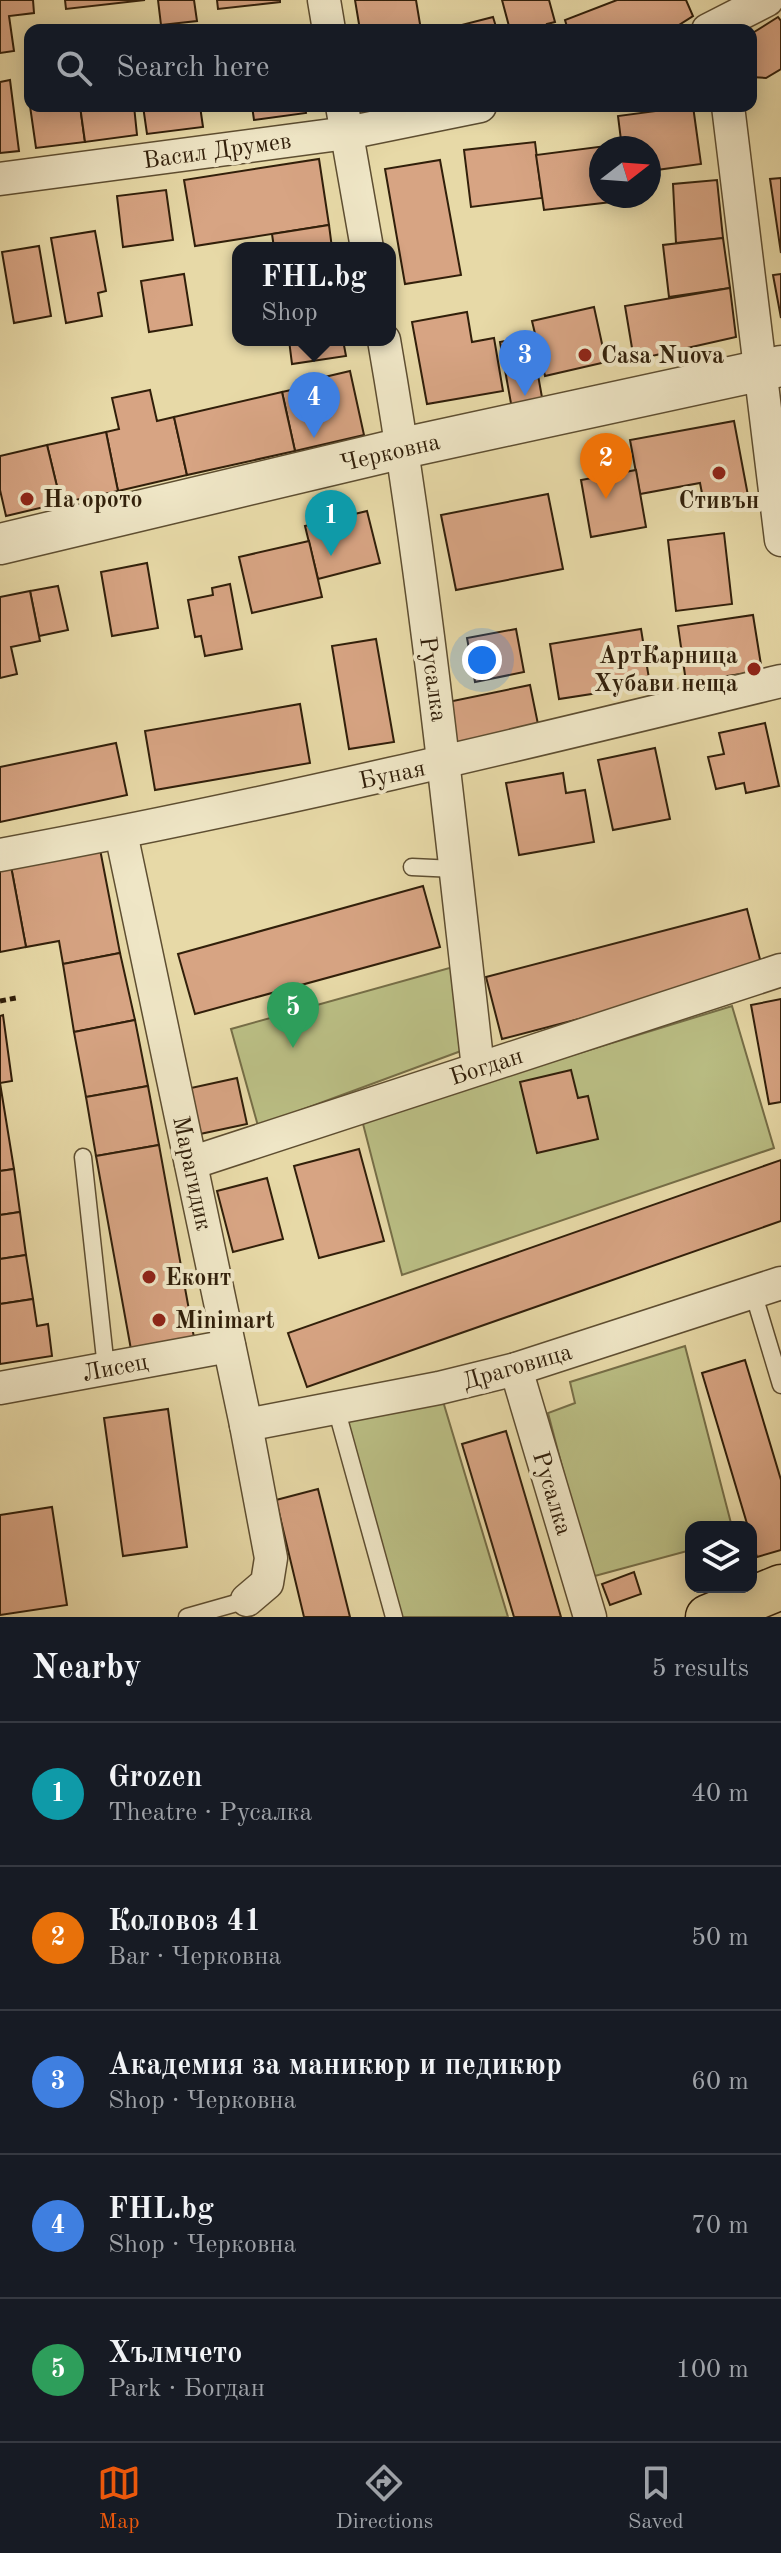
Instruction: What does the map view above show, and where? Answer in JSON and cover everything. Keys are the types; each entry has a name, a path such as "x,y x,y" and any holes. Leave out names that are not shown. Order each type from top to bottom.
{"main road":[{"path":"708,1617 781,1587"},
{"path":"753,1617 781,1609"}],"street":[{"path":"324,0 328,24"},
{"path":"714,22 767,0"},
{"name":"Васил Друмев","path":"0,179 345,119 418,112"},
{"path":"729,112 770,369 781,540"},
{"path":"345,119 366,242"},
{"name":"Русалка","path":"385,346 403,448 445,762 478,1068"},
{"name":"Черковна","path":"0,544 403,448 770,369"},
{"name":"Буная","path":"0,855 121,833 445,762 781,681"},
{"name":"Марагидик","path":"121,833 246,1425 271,1558 267,1583 247,1600"},
{"name":"Богдан","path":"191,1163 781,970"},
{"name":"Драговица","path":"246,1425 516,1369 767,1287"},
{"name":"Лисец","path":"0,1388 229,1346"},
{"name":"Русалка","path":"516,1369 590,1617"}],"lane":[{"path":"412,867 455,869"},
{"path":"83,1157 106,1368"},
{"path":"767,1287 781,1385"},
{"path":"336,1408 394,1617"},
{"path":"187,1617 247,1600"}],"path":[{"path":"0,1001 16,998"}],"green space":[{"path":"453,967 461,1051 258,1126 231,1029"},
{"path":"732,1006 774,1148 402,1275 362,1120"},
{"path":"685,1346 730,1521 685,1521 685,1552 591,1577 548,1413 575,1403 570,1382"},
{"path":"439,1388 508,1617 394,1617 336,1408"}],"building":[{"path":"0,0 33,0 34,13 9,16 14,51 0,53"},
{"path":"65,0 145,0 66,9"},
{"path":"158,0 194,0 197,21 161,24"},
{"path":"217,0 280,0 280,2 218,9"},
{"path":"355,0 416,0 420,24 359,24"},
{"path":"502,0 549,0 555,22 508,24"},
{"path":"617,0 686,0 693,16 680,24 566,24 565,20"},
{"path":"493,17 495,24 466,24"},
{"path":"778,17 781,21 781,69 766,78 757,77 757,30"},
{"path":"10,80 19,151 0,153 0,82"},
{"path":"31,112 81,112 85,142 36,148"},
{"path":"81,112 135,112 137,135 85,142"},
{"path":"144,112 201,112 203,127 147,134"},
{"path":"253,112 306,112 306,113 254,120"},
{"path":"648,112 694,112 701,164 661,169 661,136 620,136 618,116"},
{"path":"535,142 542,198 471,207 464,150"},
{"path":"589,148 589,205 544,210 536,155"},
{"path":"319,159 329,225 195,246 184,180"},
{"path":"440,160 461,275 405,284 385,169"},
{"path":"781,178 781,253 770,179"},
{"path":"717,180 723,238 676,243 673,184"},
{"path":"166,190 173,240 123,247 117,196"},
{"path":"329,225 331,242 273,242 272,234"},
{"path":"95,231 106,291 98,293 102,316 66,323 51,238"},
{"path":"723,238 730,288 669,297 663,245"},
{"path":"39,246 51,316 14,323 2,252"},
{"path":"184,274 192,325 149,332 141,281"},
{"path":"781,274 781,318 773,275"},
{"path":"730,288 736,337 634,360 625,306"},
{"path":"594,307 606,362 545,376 532,321"},
{"path":"467,312 472,342 494,338 503,391 427,404 412,322"},
{"path":"531,336 543,403 512,409 500,342"},
{"path":"290,346 344,346 346,356 292,364"},
{"path":"350,371 364,435 295,451 282,392 300,388 299,383"},
{"path":"150,390 157,421 174,417 187,475 118,491 106,432 119,429 112,398"},
{"path":"282,392 295,451 187,475 174,417"},
{"path":"734,421 749,501 705,509 700,483 640,494 630,440"},
{"path":"106,432 118,491 61,503 47,445"},
{"path":"47,445 61,503 6,516 0,490 0,456"},
{"path":"636,470 646,527 591,537 581,480"},
{"path":"548,494 563,569 456,590 441,515"},
{"path":"367,511 380,563 318,579 305,526"},
{"path":"724,533 732,604 676,611 668,540"},
{"path":"309,541 322,597 252,613 239,557"},
{"path":"147,563 158,628 112,636 101,572"},
{"path":"230,584 242,649 205,656 201,636 195,637 188,600 213,595 212,588"},
{"path":"58,586 68,630 39,636 30,591"},
{"path":"30,591 40,641 11,647 17,674 0,678 0,597"},
{"path":"753,615 762,671 686,682 678,626"},
{"path":"516,629 524,672 475,682 467,638"},
{"path":"641,629 650,685 559,699 550,644"},
{"path":"376,639 394,742 349,749 332,646"},
{"path":"530,685 540,734 458,751 448,702"},
{"path":"300,704 310,763 155,790 145,731"},
{"path":"765,723 779,786 746,793 744,783 716,789 708,757 724,754 719,733"},
{"path":"116,743 127,795 0,822 0,767"},
{"path":"655,748 670,819 613,830 598,760"},
{"path":"563,773 566,793 585,790 594,842 519,855 506,783"},
{"path":"99,844 120,953 63,964 59,941 26,947 10,861"},
{"path":"10,861 26,947 0,952 0,863"},
{"path":"423,886 440,947 195,1014 178,954"},
{"path":"747,909 763,971 502,1039 486,977"},
{"path":"120,953 135,1020 74,1032 63,964"},
{"path":"781,999 781,1102 769,1104 751,1005"},
{"path":"3,1015 12,1081 0,1083 0,1016"},
{"path":"135,1020 148,1086 86,1097 74,1032"},
{"path":"571,1070 578,1098 588,1096 598,1139 537,1153 520,1082"},
{"path":"237,1078 247,1124 200,1134 191,1088"},
{"path":"0,1083 14,1169 0,1171"},
{"path":"148,1086 159,1145 96,1156 86,1097"},
{"path":"159,1145 195,1343 132,1355 96,1156"},
{"path":"359,1149 384,1241 319,1258 294,1166"},
{"path":"781,1160 781,1221 307,1387 288,1333"},
{"path":"14,1169 20,1212 0,1215 0,1171"},
{"path":"267,1178 283,1239 233,1252 217,1191"},
{"path":"20,1212 26,1255 0,1259 0,1215"},
{"path":"26,1255 33,1299 0,1304 0,1259"},
{"path":"33,1299 37,1326 48,1324 52,1356 0,1364 0,1304"},
{"path":"745,1360 781,1480 781,1550 757,1557 757,1521 746,1521 702,1373"},
{"path":"168,1409 187,1547 123,1556 104,1418"},
{"path":"506,1431 561,1617 514,1617 462,1444"},
{"path":"318,1489 350,1617 304,1617 276,1500"},
{"path":"52,1507 67,1605 0,1615 0,1515"},
{"path":"634,1572 641,1594 610,1605 602,1584"}],"place":[{"name":"Casa Nuova","path":"585,355"},
{"name":"Академия за маникюр и педикюр","path":"525,396"},
{"name":"FHL.bg","path":"314,438"},
{"name":"Стивън","path":"719,473"},
{"name":"На орото","path":"27,499"},
{"name":"Коловоз 41","path":"606,499"},
{"name":"Grozen","path":"331,556"},
{"name":"АртКарница Хубави неща","path":"754,669"},
{"name":"Хълмчето","path":"293,1048"},
{"name":"Еконт","path":"149,1277"},
{"name":"Minimart","path":"159,1320"}]}
